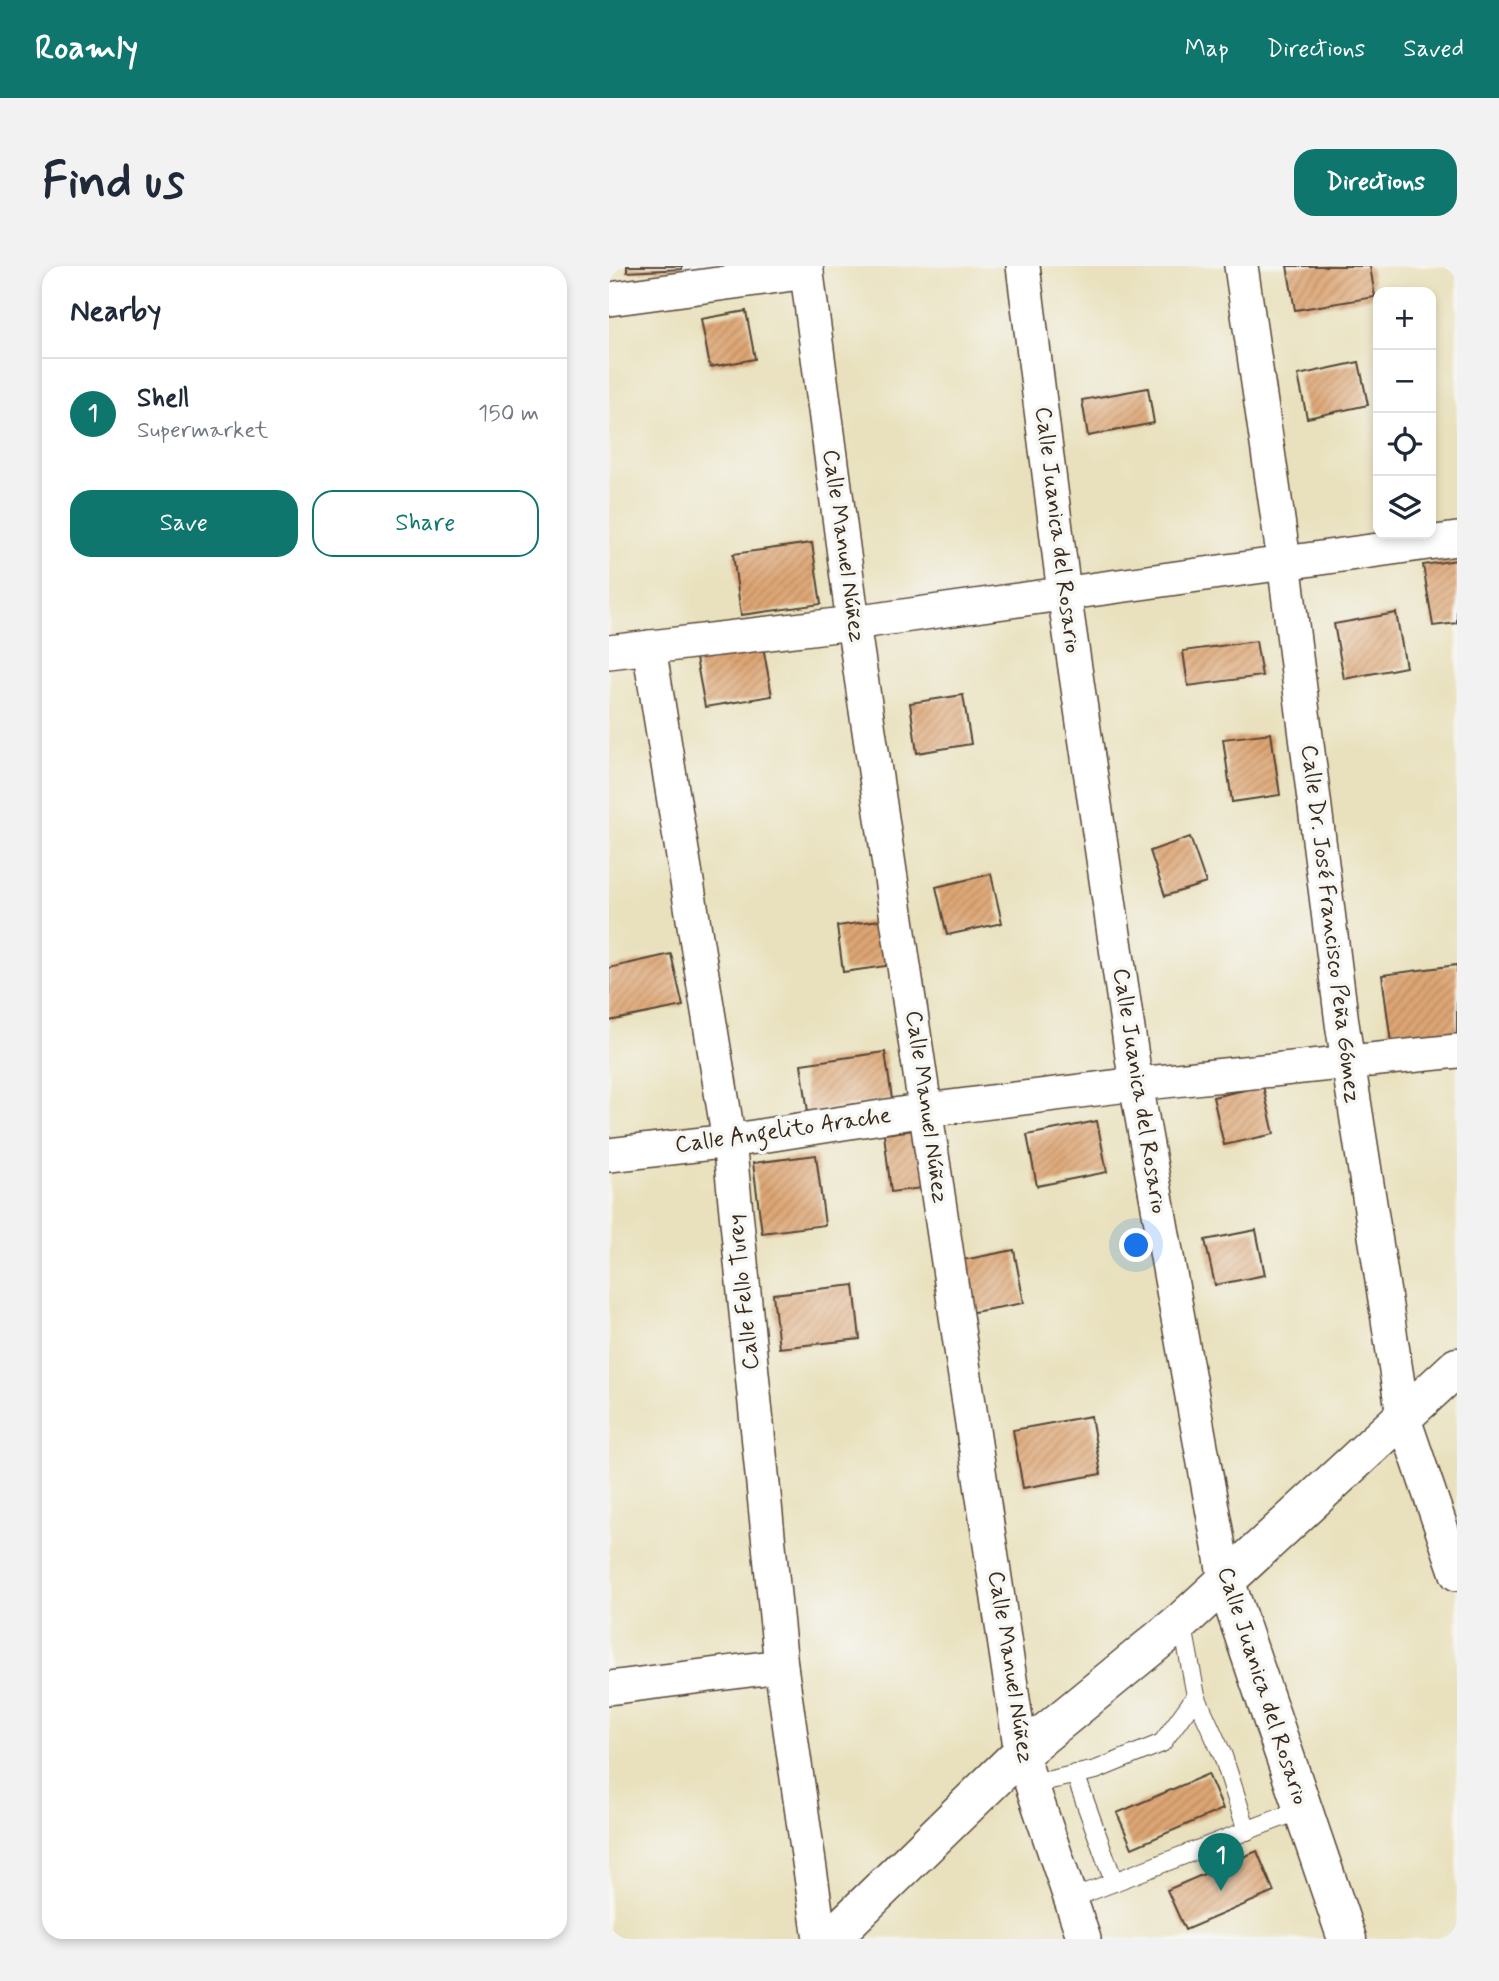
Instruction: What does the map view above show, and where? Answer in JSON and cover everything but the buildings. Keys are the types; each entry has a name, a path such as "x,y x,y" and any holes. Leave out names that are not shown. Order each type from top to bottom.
{"street":[{"name":"Calle Juanica del Rosario","path":"1023,266 1064,593 1136,1084 1225,1580 1347,1939"},
{"name":"Calle Dr. José Francisco Peña Gómez","path":"1241,266 1284,561 1347,1062 1403,1416 1457,1574"},
{"path":"609,299 806,269"},
{"name":"Calle Manuel Núñez","path":"806,269 853,623 1026,1768 1084,1939"},
{"path":"609,652 853,623 1457,539"},
{"name":"Calle Fello Turey","path":"649,647 729,1141 781,1666 820,1939"},
{"name":"Calle Angelito Arache","path":"609,1155 729,1141 926,1110 1136,1084 1457,1051"},
{"path":"830,1939 1026,1768 1457,1367"},
{"path":"609,1688 781,1666"}],"lane":[{"path":"1182,1621 1196,1696 1223,1756 1247,1832"},
{"path":"1026,1768 1075,1774 1096,1770 1163,1743 1196,1696"},
{"path":"1075,1774 1114,1882"},
{"path":"1070,1899 1303,1809"}],"place":[{"name":"Shell","path":"1221,1891"}]}
